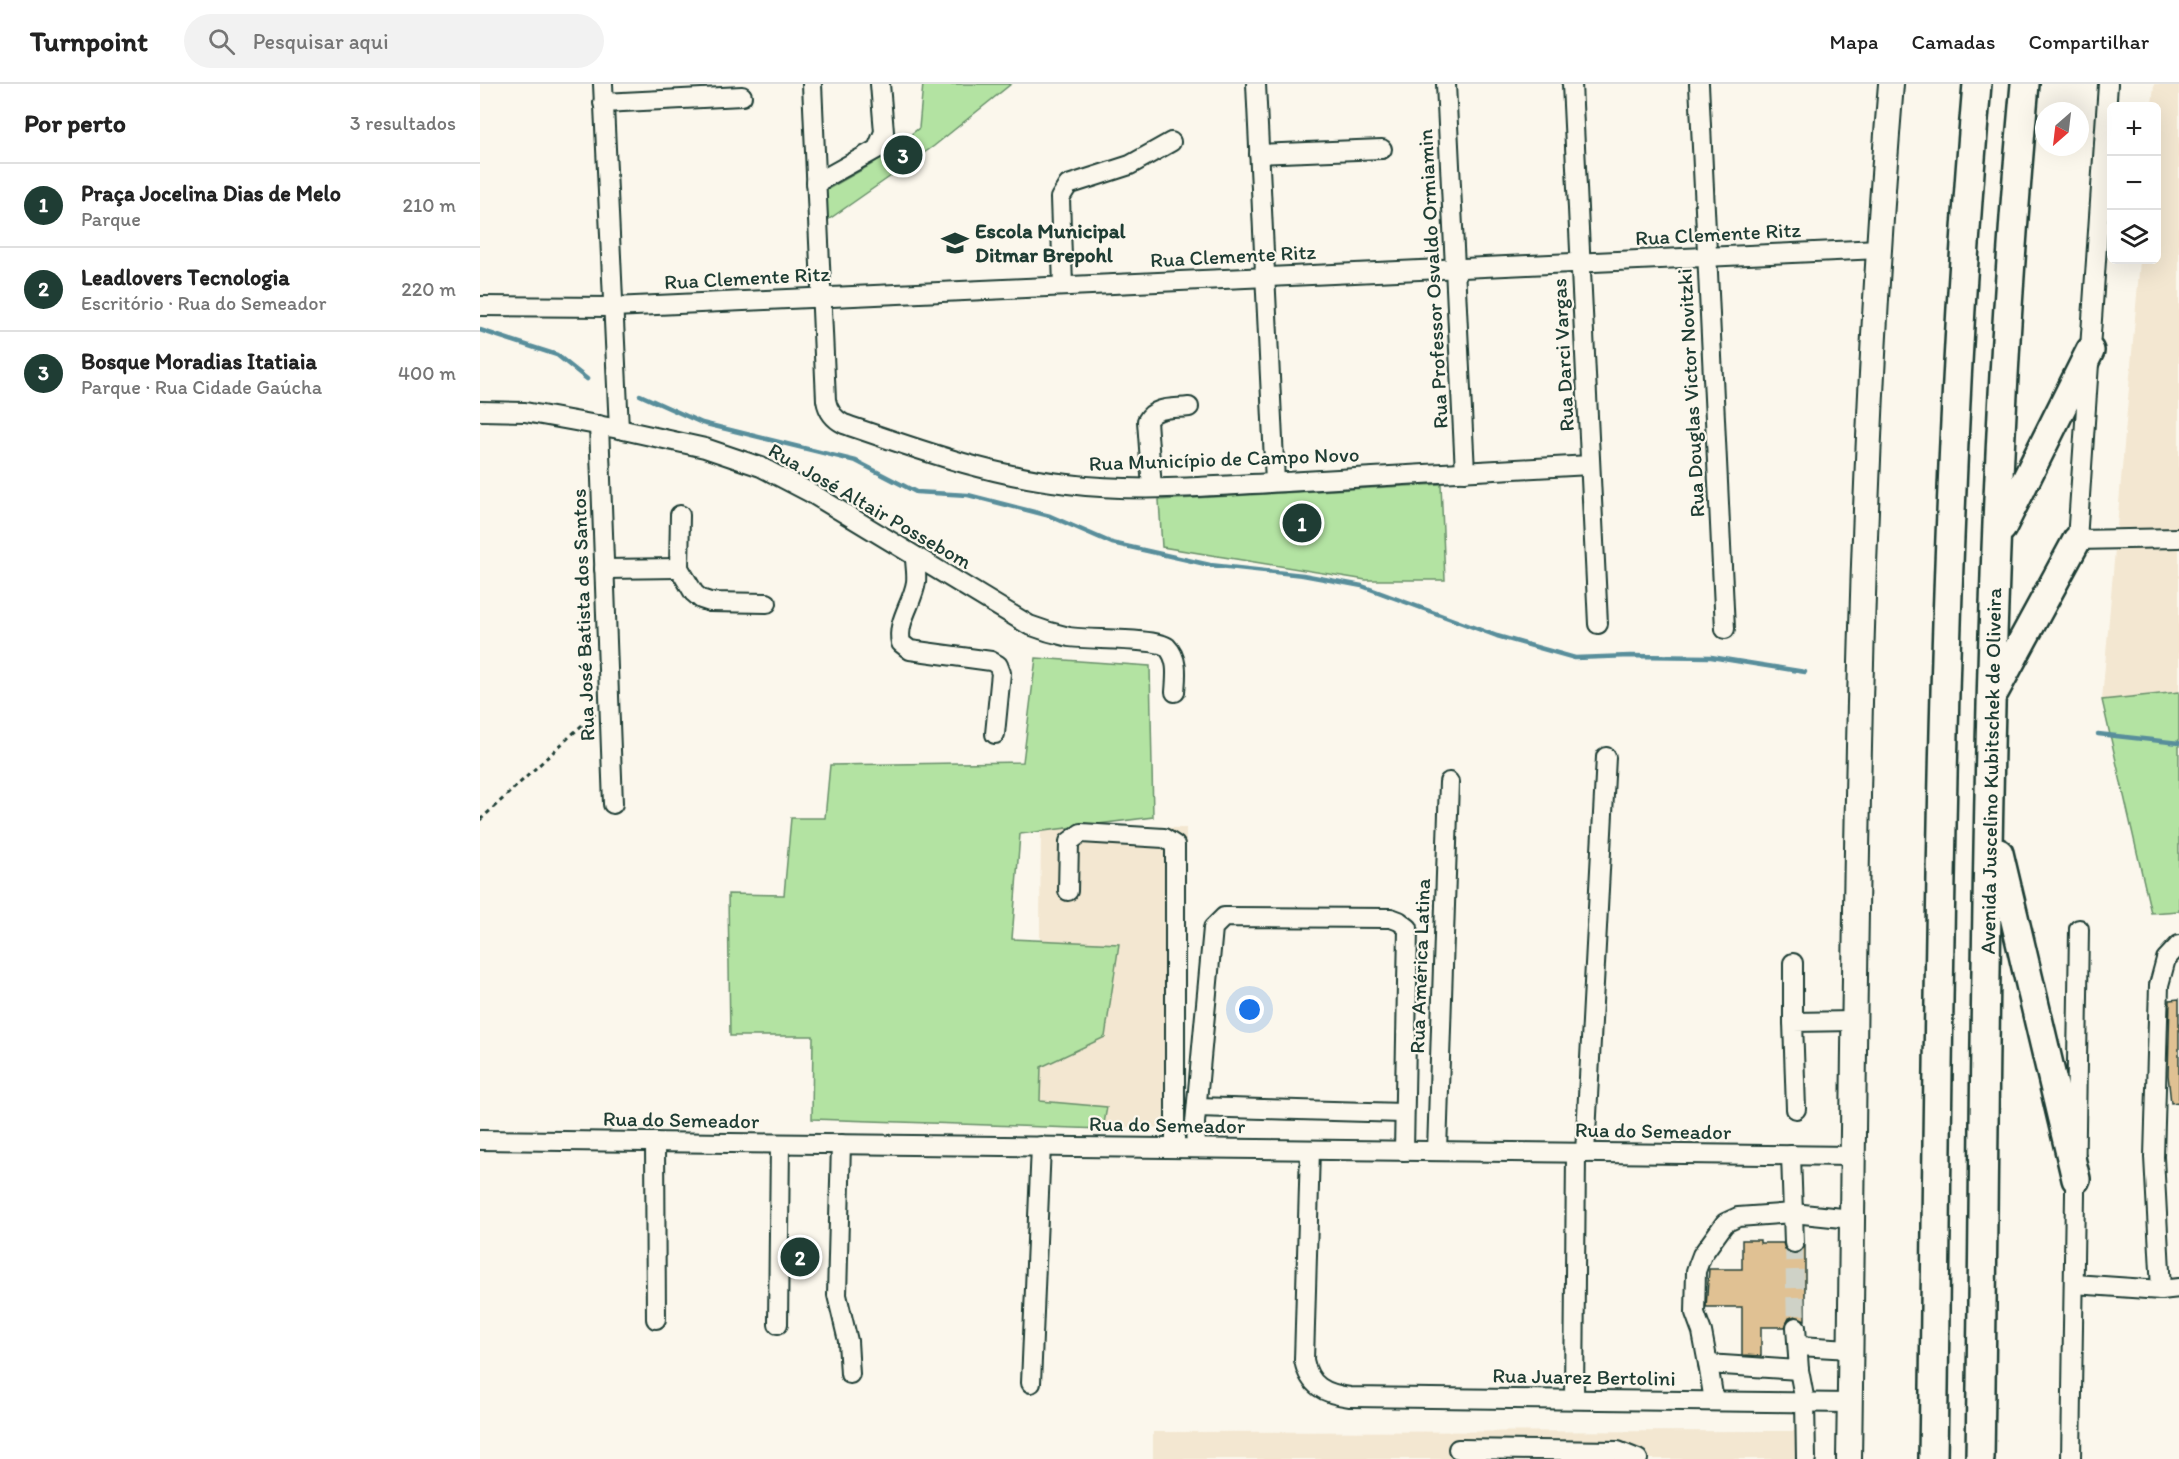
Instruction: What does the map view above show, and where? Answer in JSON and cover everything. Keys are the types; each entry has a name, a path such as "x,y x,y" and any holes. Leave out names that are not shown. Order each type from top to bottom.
{"highway":[{"path":"1933,1459 1934,1236 1944,706 1959,332 1977,84"},
{"name":"Avenida Juscelino Kubitschek de Oliveira","path":"1980,1459 1989,813 1997,537 2011,268 2025,84"},
{"path":"1997,537 2090,351"},
{"path":"1992,698 2077,540"},
{"path":"1989,813 2076,1179"}],"main road":[{"path":"1849,1459 1854,1021 1866,525 1879,249 1891,84"}],"street":[{"path":"603,84 619,429"},
{"path":"812,84 822,297"},
{"path":"816,183 877,149 884,132 880,84"},
{"path":"1256,84 1275,482"},
{"name":"Rua Professor Osvaldo Ormiamin","path":"1446,84 1465,472"},
{"name":"Rua Darci Vargas","path":"1572,84 1598,624"},
{"name":"Rua Douglas Victor Novitzki","path":"1699,84 1725,629"},
{"path":"2108,84 2077,540 2179,538"},
{"path":"603,103 742,96"},
{"path":"1063,286 1060,198 1062,191 1068,185 1130,165 1171,142"},
{"path":"1259,154 1382,149"},
{"name":"Rua Clemente Ritz","path":"480,306 613,307 1879,249"},
{"name":"Rua Município de Campo Novo","path":"822,297 826,400 833,417 844,424 894,441 991,470 1065,484 1106,488 1152,488 1590,465"},
{"path":"1152,488 1147,421 1156,410 1189,407"},
{"name":"Rua José Altair Possebom","path":"480,411 525,412 599,425 705,448 761,467 811,493 1005,613 1029,625 1049,633 1090,639 1160,642 1172,653 1176,670 1176,692"},
{"name":"Rua José Batista dos Santos","path":"599,425 613,804"},
{"path":"680,515 679,568 694,593 710,602 767,603"},
{"path":"915,557 916,581 898,632 901,643 910,650 991,661 998,666 1001,673 995,734"},
{"path":"604,569 679,568"},
{"path":"1574,1400 1581,1153 1606,757"},
{"name":"Rua América Latina","path":"1437,1151 1449,782"},
{"path":"1068,891 1069,842 1081,832 1164,838 1175,846 1175,1148"},
{"path":"1196,1148 1195,1123 1213,928 1217,921 1224,917 1391,918 1408,928 1404,1151"},
{"path":"2071,1459 2079,929"},
{"path":"2161,1290 2154,1157 2159,985 2166,959 2179,945"},
{"path":"1793,963 1796,1109"},
{"path":"1793,1022 1854,1021"},
{"path":"1197,1107 1403,1113"},
{"name":"Rua do Semeador","path":"480,1140 1853,1156"},
{"path":"655,1142 656,1318"},
{"path":"778,1324 780,1144"},
{"path":"841,1144 837,1295 848,1341 850,1374"},
{"path":"1031,1383 1041,1146"},
{"name":"Rua Juarez Bertolini","path":"1310,1150 1304,1360 1306,1370 1312,1380 1319,1389 1328,1394 1350,1397 1850,1403"},
{"path":"1791,1155 1794,1243"},
{"path":"1714,1401 1702,1332 1695,1313 1696,1271 1702,1255 1725,1223 1738,1216 1793,1213 1852,1220"},
{"path":"2074,1284 2161,1290 2179,1288"},
{"path":"1796,1327 1799,1370 1805,1402 1806,1459"},
{"path":"1799,1346 1850,1350"},
{"path":"1708,1364 1799,1370"},
{"path":"1458,1449 1618,1451 1638,1459"}],"path":[{"path":"480,820 609,700"}],"shaded area":[{"path":"2154,84 2179,84 2179,692 2102,700 2140,264 2161,264 2161,102 2152,102"},
{"path":"1041,826 1186,828 1183,1128 1038,1126"},
{"path":"1800,1431 1799,1459 1153,1459 1153,1432"}],"green space":[{"path":"923,84 1011,84 934,146 825,222 821,193 872,164 919,128"},
{"path":"1441,484 1445,580 1366,580 1162,547 1159,500"},
{"path":"1036,658 1150,666 1153,817 1020,834 1012,939 1119,944 1105,1037 1041,1067 1040,1101 1107,1107 1103,1129 812,1119 813,1036 730,1036 728,894 784,895 791,818 825,818 830,765 1023,762"},
{"path":"2179,692 2179,911 2151,913 2102,700"}],"building":[{"path":"2179,999 2179,1102 2171,1103 2168,1075 2170,1000"},
{"path":"1742,1240 1783,1243 1785,1249 1794,1254 1800,1252 1805,1246 1805,1320 1795,1316 1789,1318 1785,1327 1761,1327 1761,1356 1742,1355 1742,1307 1706,1307 1709,1269 1742,1269"}],"waterway":[{"path":"480,330 557,355 587,379"},
{"path":"640,395 702,423 856,461 916,492 968,495 1050,516 1112,543 1210,565 1303,575 1362,586 1497,636 1575,658 1711,657 1805,672"},
{"path":"2098,734 2179,743"}],"tunnel":[{"path":"1794,1243 1796,1327"}],"place":[{"name":"Bosque Moradias Itatiaia","path":"903,155"},
{"name":"Escola Municipal Ditmar Brepohl","path":"955,243"},
{"name":"Praça Jocelina Dias de Melo","path":"1302,523"},
{"name":"Leadlovers Tecnologia","path":"800,1257"}]}
